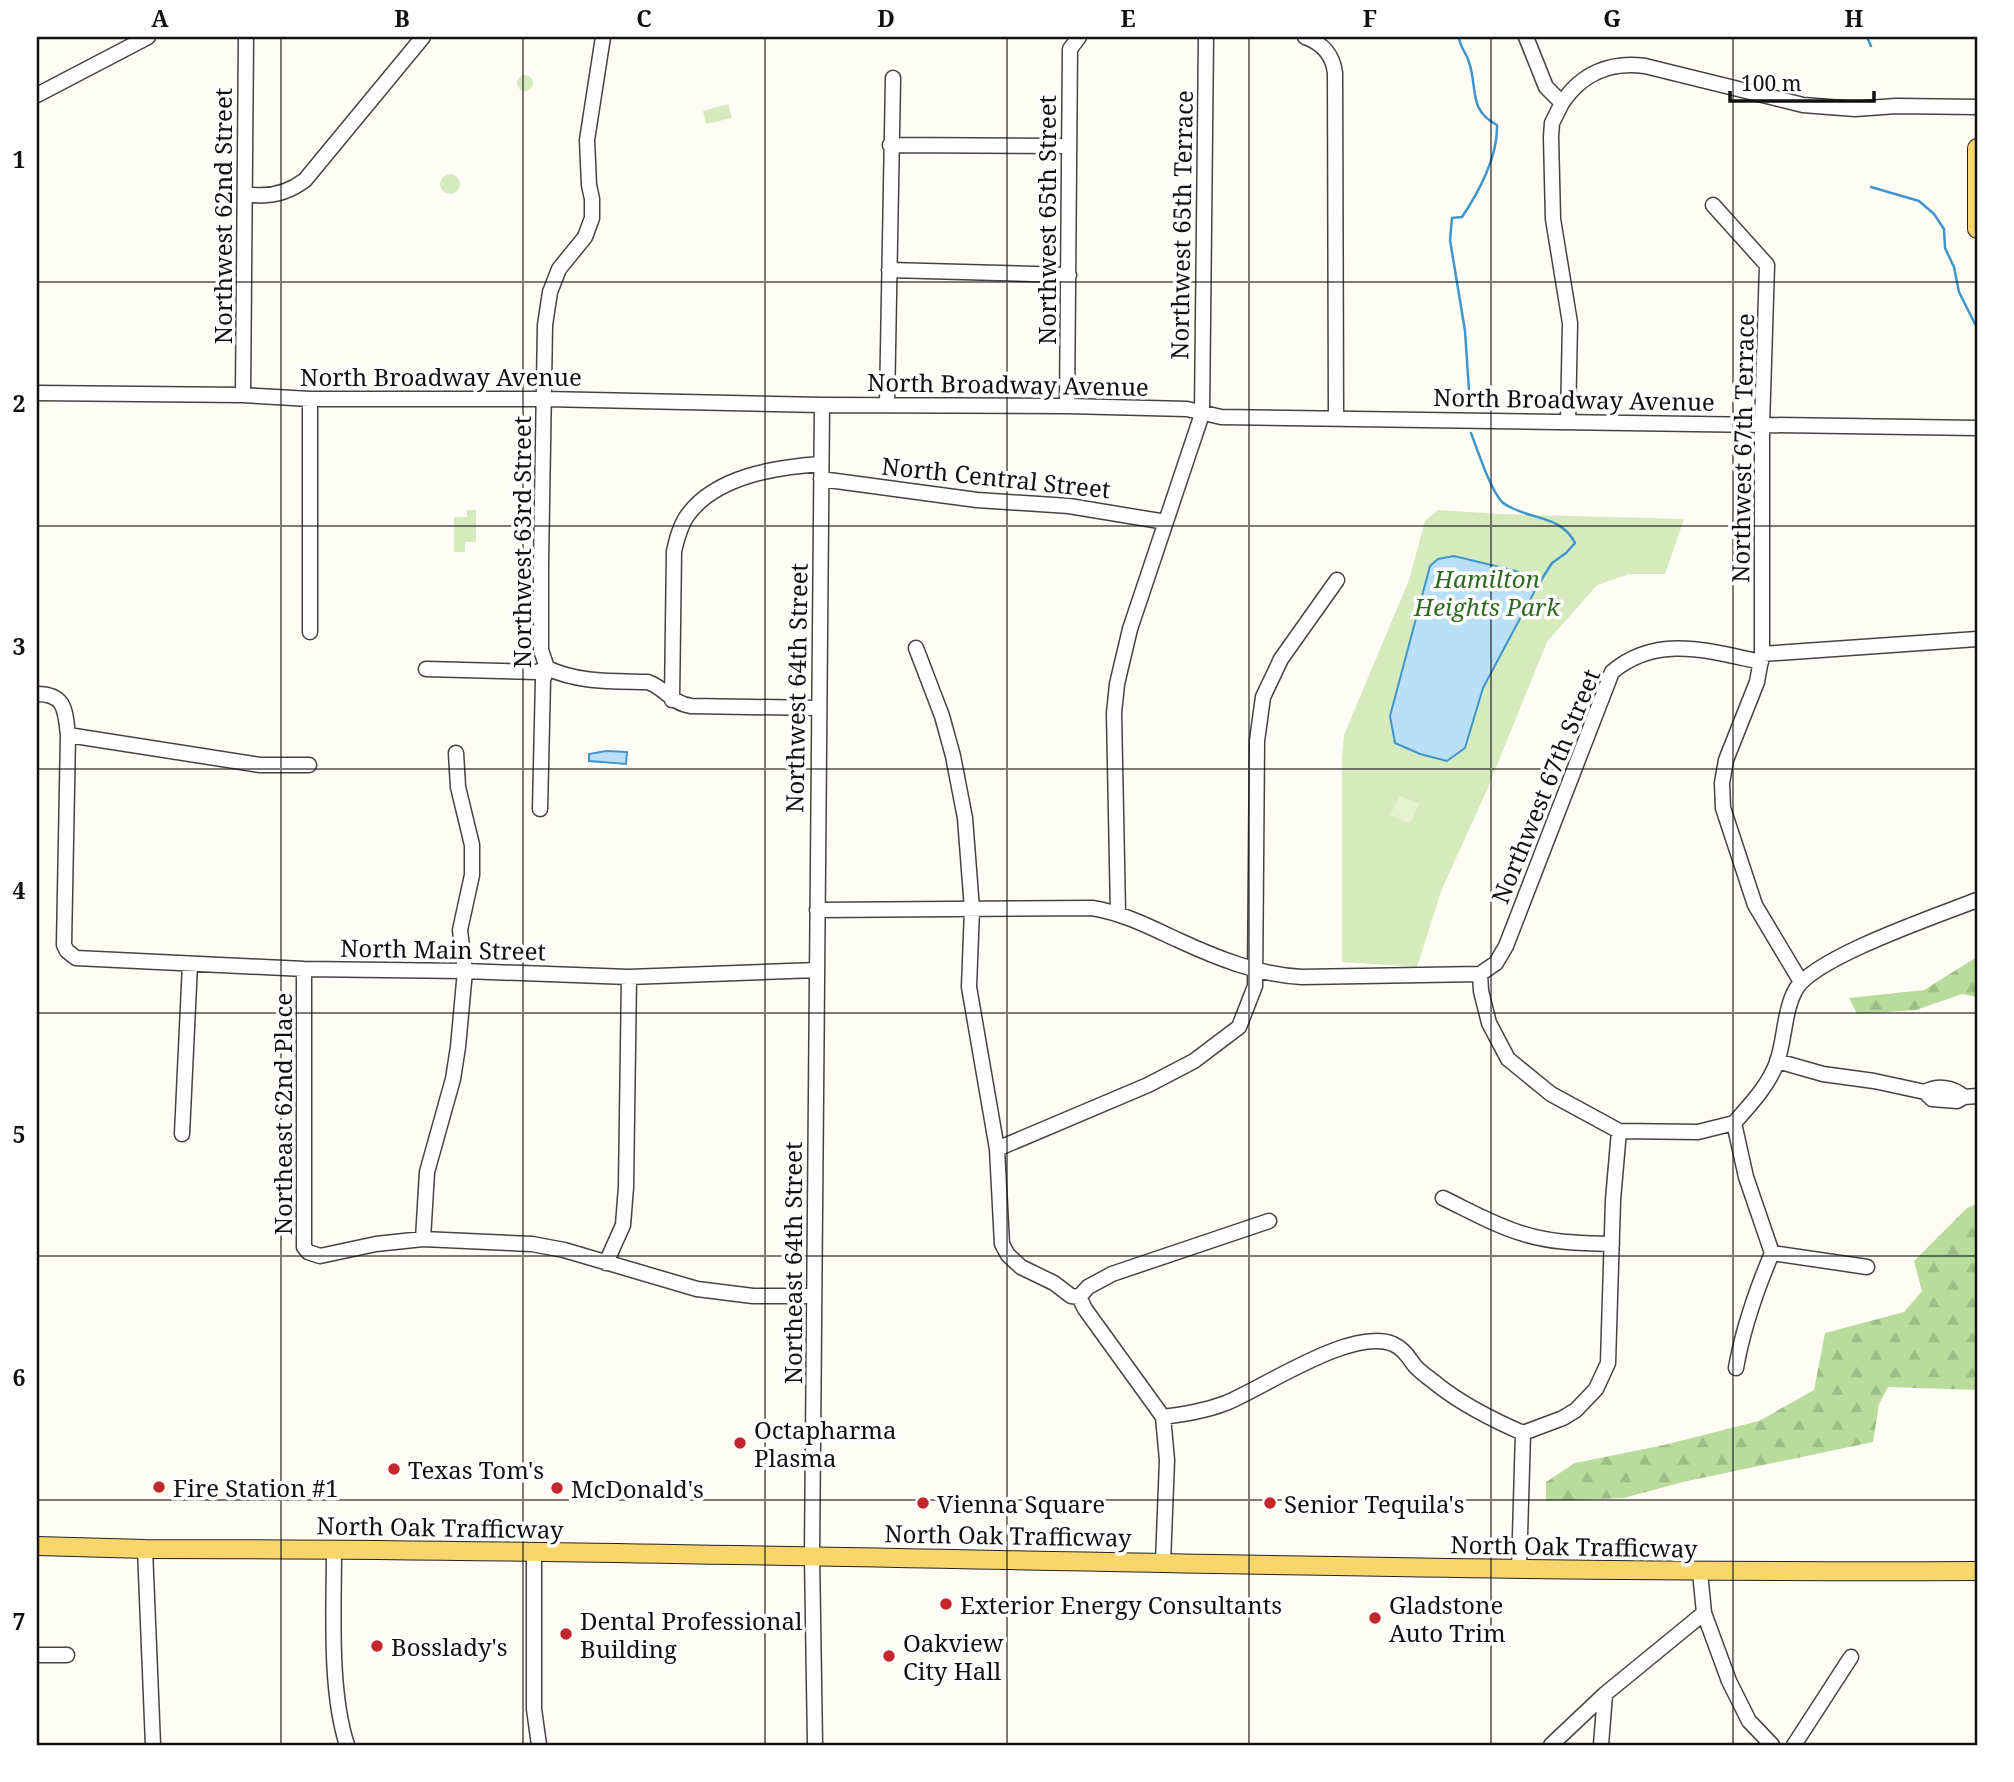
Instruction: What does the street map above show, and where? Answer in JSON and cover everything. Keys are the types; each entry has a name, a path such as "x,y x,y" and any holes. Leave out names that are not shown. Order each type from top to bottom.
{"main road":[{"path":"1977,148 1977,229"},
{"name":"North Oak Trafficway","path":"37,1546 813,1556 1519,1570 1977,1571"}],"street":[{"path":"37,95 148,37"},
{"name":"Northwest 62nd Street","path":"243,396 246,37"},
{"path":"246,194 274,195 305,180 423,37"},
{"name":"Northwest 63rd Street","path":"540,809 543,680 547,668 541,650 545,325 551,292 559,270 585,237 593,212 587,141 603,37"},
{"name":"Northwest 65th Street","path":"1068,406 1070,49 1079,37"},
{"name":"Northwest 65th Terrace","path":"1202,414 1206,37"},
{"path":"1306,37 1316,41 1327,52 1335,73 1336,417"},
{"path":"1526,37 1546,87 1562,103"},
{"path":"1568,421 1570,323 1553,219 1551,136 1552,123 1562,103 1572,88 1584,78 1603,69 1624,65 1645,66 1802,105 1855,109 1896,106 1977,107"},
{"path":"887,405 892,78"},
{"path":"890,145 1068,146"},
{"name":"Northwest 67th Terrace","path":"1713,205 1767,265 1762,426 1762,658 1756,682 1726,760 1722,783 1723,808 1755,905 1801,982"},
{"path":"889,270 1069,275"},
{"name":"North Broadway Avenue","path":"37,393 310,399 545,399 822,405 1068,406 1186,409 1221,417 1977,428"},
{"path":"310,399 310,632"},
{"name":"Northwest 64th Street","path":"817,970 822,405"},
{"path":"1118,913 1114,713 1117,684 1130,629 1202,414"},
{"name":"North Central Street","path":"672,700 674,551 678,535 687,516 712,494 752,474 785,467 970,499 1069,506 1166,522"},
{"path":"998,1149 1124,1096 1194,1061 1239,1027 1252,995 1256,970 1256,741 1263,697 1281,659 1337,580"},
{"name":"Northwest 67th Street","path":"1479,974 1496,963 1503,952 1612,673 1636,656 1656,649 1762,658 1977,639"},
{"path":"916,648 942,716 960,787 969,850 972,909 969,987 998,1149 1002,1244 1008,1255 1021,1267 1054,1283 1071,1296 1079,1297 1112,1274 1269,1221"},
{"path":"426,669 537,672 547,668 580,680 648,682 656,685 672,700 691,706 819,708"},
{"path":"37,694 50,695 61,702 66,714 68,734 260,765 309,765"},
{"name":"North Main Street","path":"68,734 64,945 76,958 304,969 629,977 817,970"},
{"path":"456,753 458,787 469,830 472,875 460,930 465,971 453,1079 427,1172 423,1239 532,1244 564,1250 670,1282 725,1294 814,1296"},
{"path":"817,910 1092,908 1118,913 1200,950 1256,970 1282,976 1479,974 1489,1023 1508,1059 1551,1094 1619,1131 1698,1132 1734,1123 1762,1089 1777,1061 1792,998 1801,982 1864,945 1977,900"},
{"path":"183,1134 190,964"},
{"name":"Northeast 62nd Place","path":"304,969 304,1247 314,1255 423,1239"},
{"name":"Northeast 64th Street","path":"815,1745 813,1556 817,970"},
{"path":"606,1263 623,1225 629,977"},
{"path":"1777,1061 1823,1074 1925,1092 1932,1099 1957,1101 1970,1097"},
{"path":"1734,1123 1746,1177 1772,1253 1742,1334 1736,1368"},
{"path":"1163,1417 1225,1403 1323,1353 1379,1341 1404,1350 1415,1366 1465,1404 1496,1422 1523,1433 1563,1418 1576,1410 1596,1389 1608,1363 1614,1170 1619,1131"},
{"path":"1443,1198 1505,1228 1526,1235 1612,1244"},
{"path":"1772,1253 1867,1267"},
{"path":"1079,1297 1084,1309 1163,1417 1167,1460 1163,1563"},
{"path":"1519,1570 1523,1433"},
{"path":"145,1549 153,1745"},
{"path":"334,1550 337,1689 347,1745"},
{"path":"534,1552 534,1709 539,1745"},
{"path":"1700,1572 1704,1613 1741,1709 1758,1732 1772,1745"},
{"path":"1551,1745 1605,1695 1704,1613"},
{"path":"37,1655 67,1655"},
{"path":"1794,1745 1851,1657"},
{"path":"1601,1745 1605,1695"}],"green space":[{"path":"525,75 531,77 531,89 525,91 519,89 517,83 519,77"},
{"path":"728,104 732,118 706,124 703,111"},
{"path":"450,174 457,177 460,184 457,191 450,194 443,191 440,184 443,177"},
{"path":"467,510 476,510 476,542 465,542 465,552 454,552 454,517 467,517"},
{"name":"Hamilton Heights Park","path":"1438,510 1684,519 1665,574 1629,574 1597,585 1547,642 1486,792 1442,889 1417,967 1342,962 1344,735 1409,580 1425,521"},
{"path":"1400,796 1419,804 1410,823 1390,815"},
{"path":"1977,957 1977,997 1962,994 1916,1010 1857,1014 1849,998 1924,990"},
{"path":"1977,1204 1977,1390 1888,1387 1879,1404 1873,1442 1683,1482 1624,1498 1546,1501 1546,1482 1575,1463 1664,1445 1759,1421 1814,1390 1825,1333 1904,1312 1922,1291 1914,1261 1967,1208"}],"water":[{"path":"1454,556 1516,571 1536,580 1538,585 1483,688 1465,748 1447,761 1420,754 1395,743 1390,716 1430,566 1438,559"},
{"path":"606,751 627,752 626,764 589,761 589,754"}],"waterway":[{"path":"1459,37 1472,72 1478,106 1482,113 1497,125 1491,161 1481,185 1462,217 1452,218 1450,240 1465,331 1470,405"},
{"path":"1867,37 1871,46"},
{"path":"1871,187 1919,201 1934,214 1944,229 1945,248 1954,267 1959,292 1977,328"},
{"path":"1471,433 1489,479 1502,502 1556,524 1563,528 1575,543 1552,563 1538,585"}],"place":[{"name":"Octapharma Plasma","path":"740,1443"},
{"name":"Texas Tom's","path":"394,1469"},
{"name":"Fire Station #1","path":"159,1487"},
{"name":"McDonald's","path":"557,1488"},
{"name":"Vienna Square","path":"923,1503"},
{"name":"Senior Tequila's","path":"1270,1503"},
{"name":"Exterior Energy Consultants","path":"946,1604"},
{"name":"Gladstone Auto Trim","path":"1375,1618"},
{"name":"Dental Professional Building","path":"566,1634"},
{"name":"Bosslady's","path":"377,1646"},
{"name":"Oakview City Hall","path":"889,1656"}]}
